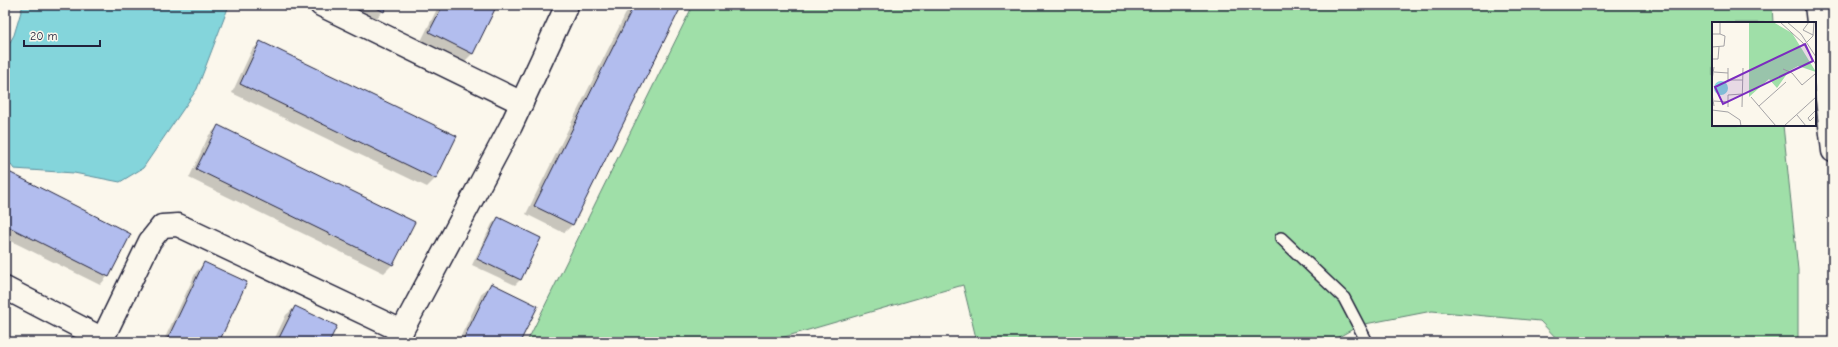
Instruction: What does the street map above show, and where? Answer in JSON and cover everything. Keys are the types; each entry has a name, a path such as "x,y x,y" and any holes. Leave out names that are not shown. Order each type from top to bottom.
{"street":[{"path":"321,5 522,103"},
{"path":"5,288 102,340 150,241 162,226 178,225 399,336 522,103 567,5"},
{"path":"1816,5 1833,151"}],"lane":[{"path":"1281,238 1344,298 1367,342"}],"green space":[{"path":"693,5 1772,5 1773,22 1712,22 1712,126 1783,126 1798,270 1798,342 1560,342 1540,321 1432,311 1360,325 1337,338 1335,342 977,342 963,285 767,342 527,342"}],"water":[{"path":"23,5 227,5 228,8 197,89 143,168 120,182 74,173 14,169 5,157 5,51 14,35"}],"building":[{"path":"371,5 387,5 384,12"},
{"path":"443,5 497,5 473,54 429,32"},
{"path":"634,5 682,5 573,225 534,206"},
{"path":"260,41 457,136 436,179 240,84"},
{"path":"218,125 415,222 393,265 196,169"},
{"path":"5,170 131,234 109,277 5,225"},
{"path":"498,217 541,238 521,280 477,259"},
{"path":"204,262 247,282 219,342 166,342"},
{"path":"491,283 538,306 520,342 462,342"},
{"path":"295,306 337,326 329,342 277,342"}]}
